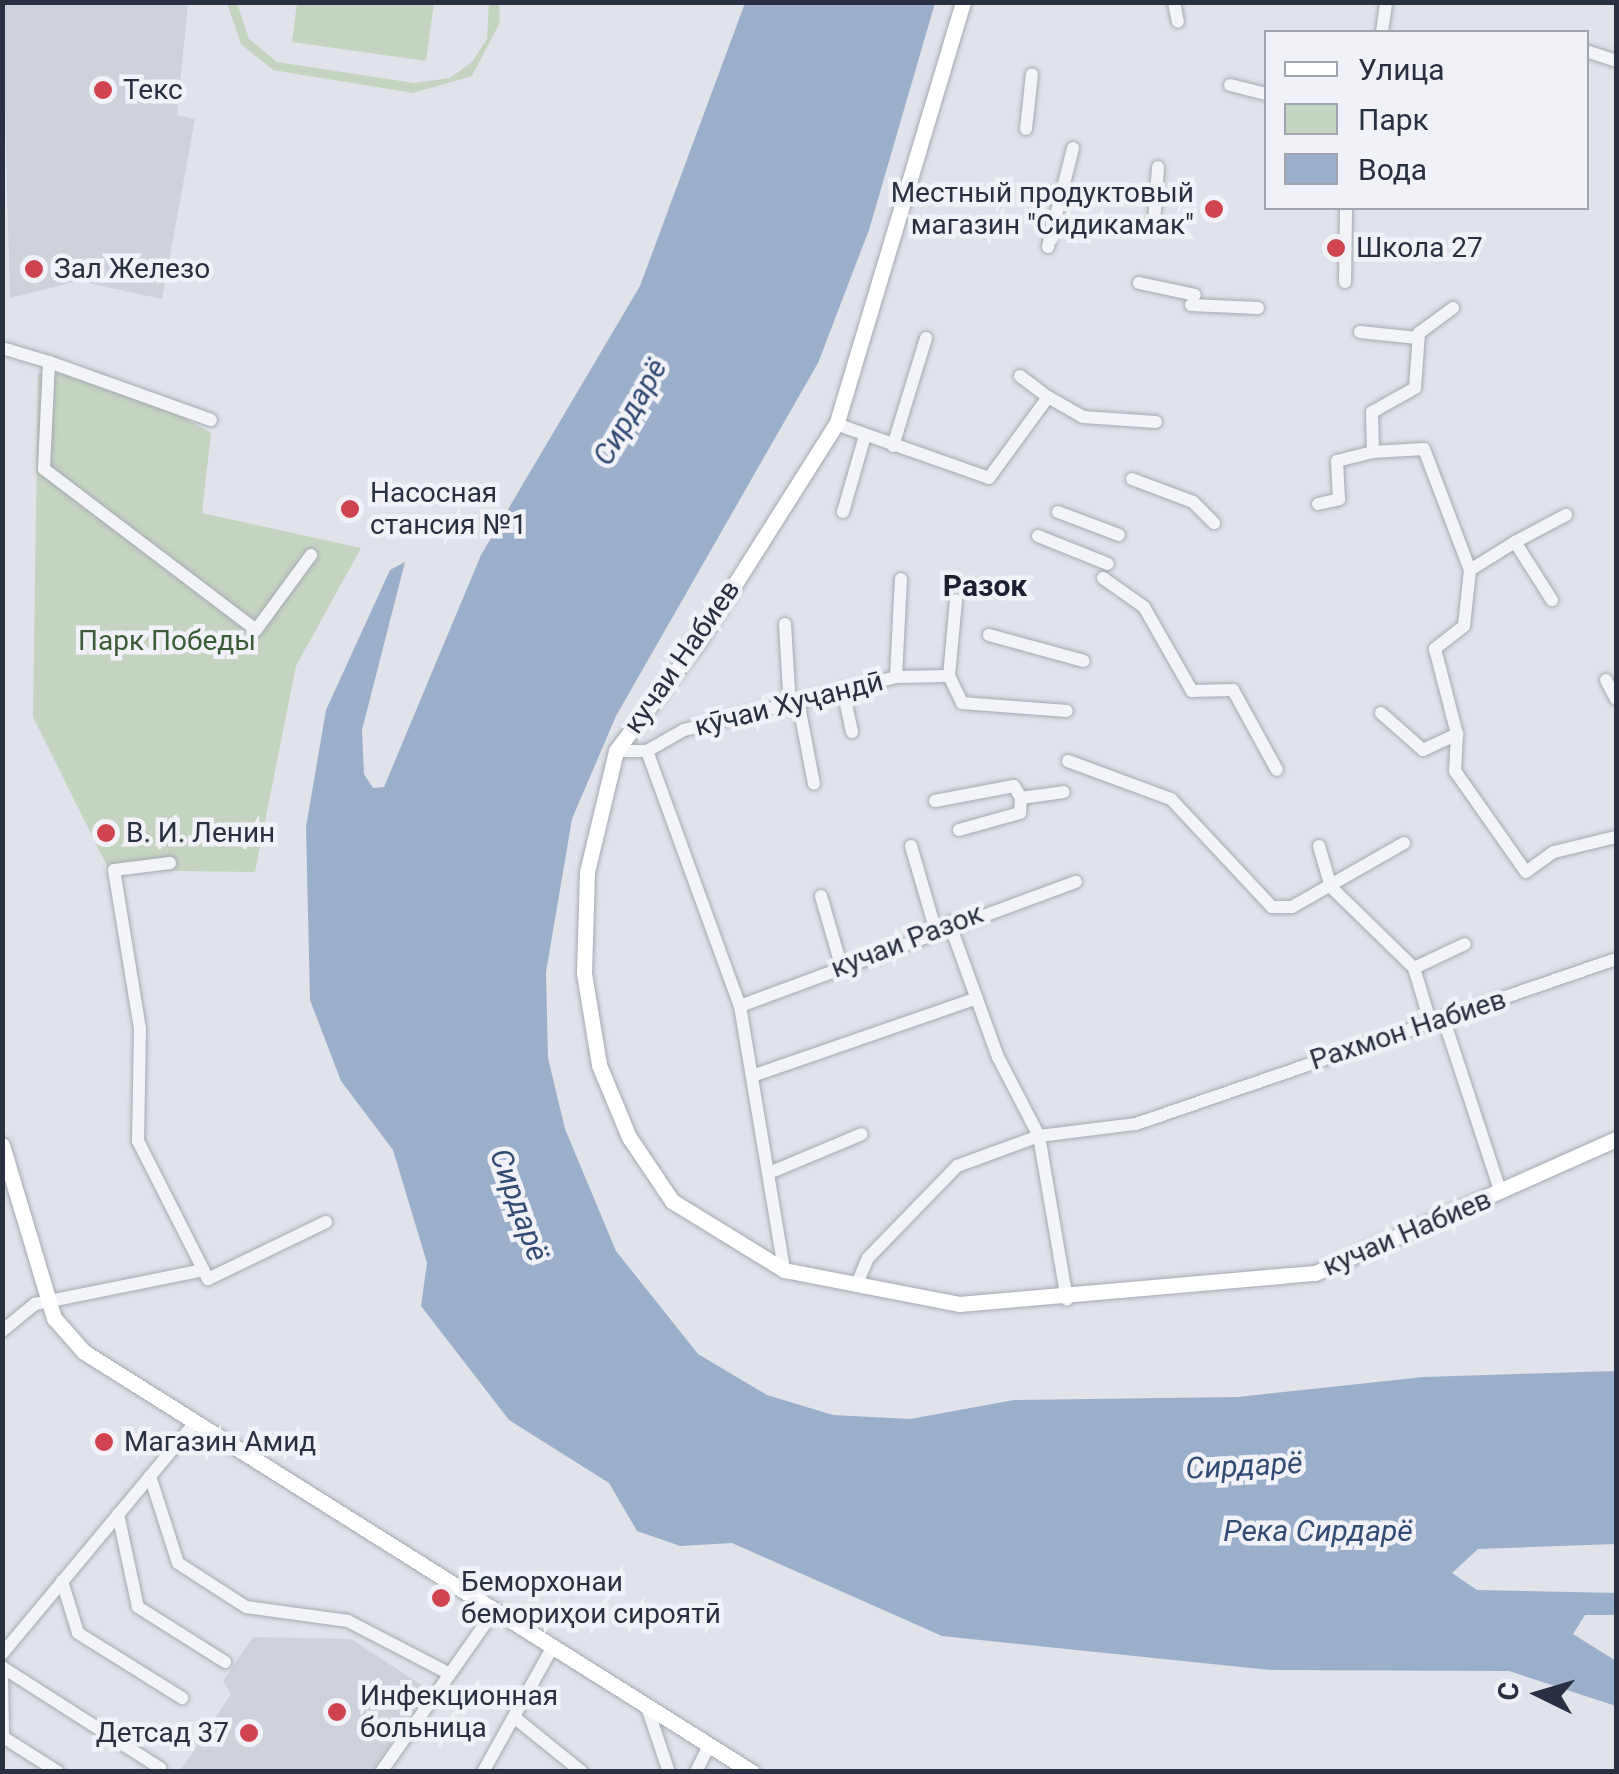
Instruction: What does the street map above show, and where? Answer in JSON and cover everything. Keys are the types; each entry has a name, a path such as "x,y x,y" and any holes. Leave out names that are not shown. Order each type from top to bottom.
{"main road":[{"name":"кучаи Набиев","path":"962,2 836,424 698,642 616,752 587,872 584,974 599,1065 629,1137 672,1200 784,1270 923,1303 1067,1300 1315,1273 1616,1139"},
{"path":"2,1145 49,1301 84,1352 752,1772"}],"street":[{"path":"1174,2 1178,22"},
{"path":"1382,30 1386,2"},
{"path":"1589,52 1616,61"},
{"path":"1026,129 1032,74"},
{"path":"1230,85 1264,94"},
{"path":"1048,246 1074,148"},
{"path":"1154,223 1158,167"},
{"path":"1346,210 1346,282"},
{"path":"1139,284 1193,300 1258,308"},
{"path":"1373,452 1372,412 1415,388 1418,338 1453,308"},
{"path":"1360,332 1418,338"},
{"path":"893,446 926,338"},
{"path":"2,348 211,420"},
{"path":"49,362 44,470 256,630 311,555"},
{"path":"1020,376 1083,417 1156,422"},
{"path":"836,424 989,478 1048,397"},
{"path":"843,512 865,436"},
{"path":"1318,504 1339,499 1337,462 1373,452 1424,449 1446,495 1470,570 1464,626 1435,649 1456,734 1455,771 1526,872 1554,852 1616,836"},
{"path":"1132,479 1193,502 1214,523"},
{"path":"1058,512 1120,535"},
{"path":"1470,570 1566,515"},
{"path":"1038,536 1106,571 1144,607 1192,691 1225,686 1278,770"},
{"path":"1515,542 1552,600"},
{"path":"896,677 901,579"},
{"path":"956,600 949,676 962,703 1067,710"},
{"path":"785,624 794,707 814,784"},
{"path":"990,635 1084,660"},
{"name":"кӯчаи Хуҷандӣ","path":"616,752 647,751 684,730 794,707 896,677 949,676"},
{"path":"1606,680 1616,700"},
{"path":"843,690 852,732"},
{"path":"1381,712 1424,750 1456,734"},
{"name":"кучаи Набиев","path":"647,751 740,1006 774,1171 784,1270"},
{"path":"1068,760 1171,799 1280,909 1331,887 1404,844"},
{"path":"935,802 1014,786 1020,798 1020,813 959,830"},
{"path":"1020,798 1064,792"},
{"path":"911,846 934,928"},
{"path":"1319,846 1331,887 1414,968 1437,1019 1500,1193"},
{"path":"170,863 114,870 140,1028 138,1141 208,1279 326,1222"},
{"name":"кучаи Разок","path":"740,1006 949,922 1076,882"},
{"path":"821,896 841,965"},
{"path":"949,922 977,998 1039,1136 1067,1300"},
{"path":"1414,968 1464,944"},
{"name":"Рахмон Набиев","path":"1039,1136 1114,1130 1616,959"},
{"path":"755,1076 977,998"},
{"path":"774,1171 862,1134"},
{"path":"856,1286 868,1258 957,1166 1039,1136"},
{"path":"2,1331 49,1301 204,1270"},
{"path":"2,1654 195,1422"},
{"path":"150,1476 178,1563 246,1608 348,1620 448,1673"},
{"path":"118,1514 138,1607 225,1662"},
{"path":"62,1581 78,1632 182,1698"},
{"path":"381,1772 495,1610"},
{"path":"486,1771 553,1646"},
{"path":"2,1669 160,1768"},
{"path":"2,1669 3,1737 58,1772"},
{"path":"648,1710 669,1772"},
{"path":"514,1717 582,1772"},
{"path":"696,1772 708,1747"}],"shaded area":[{"path":"2,3 188,3 177,115 195,119 162,299 78,281 10,298"},
{"name":"Инфекционная больница","path":"253,1637 351,1639 423,1686 421,1701 371,1771 180,1771 231,1694 223,1681"}],"green space":[{"path":"227,3 237,3 249,39 277,62 414,83 450,78 472,62 487,39 489,3 499,3 500,22 472,76 413,93 273,70 241,44"},
{"path":"297,3 434,3 426,61 292,42"},
{"name":"Парк Победы","path":"103,373 211,433 202,513 361,548 296,666 255,872 109,870 33,717 38,374"}],"water":[{"name":"Река Сирдарё","path":"745,3 935,3 869,230 818,363 616,716 572,819 546,972 548,1058 565,1129 616,1251 698,1354 767,1395 833,1415 910,1419 1014,1400 1238,1397 1423,1377 1616,1371 1616,1544 1478,1549 1452,1573 1477,1590 1616,1593 1616,1615 1585,1615 1573,1634 1616,1661 1616,1706 1509,1671 1270,1670 942,1636 732,1543 680,1546 637,1531 609,1483 509,1420 421,1306 427,1263 393,1150 341,1081 310,1000 306,827 326,710 390,570 405,562 362,730 364,774 373,788 384,787 481,555 640,286"}],"place":[{"name":"Текс","path":"103,90"},
{"name":"Местный продуктовый магазин \"Сидикамак\"","path":"1214,209"},
{"name":"Школа 27","path":"1336,248"},
{"name":"Зал Железо","path":"34,269"},
{"name":"Насосная стансия №1","path":"350,509"},
{"name":"В. И. Ленин","path":"106,833"},
{"name":"Магазин Амид","path":"104,1442"},
{"name":"Беморхонаи бемориҳои сироятӣ","path":"441,1598"},
{"name":"Инфекционная больница","path":"337,1712"},
{"name":"Детсад 37","path":"249,1733"}],"district":[{"name":"Разок","path":"985,586"}],"water label":[{"name":"Сирдарё","path":"630,412"},
{"name":"Сирдарё","path":"519,1205"},
{"name":"Сирдарё","path":"1244,1466"}]}
